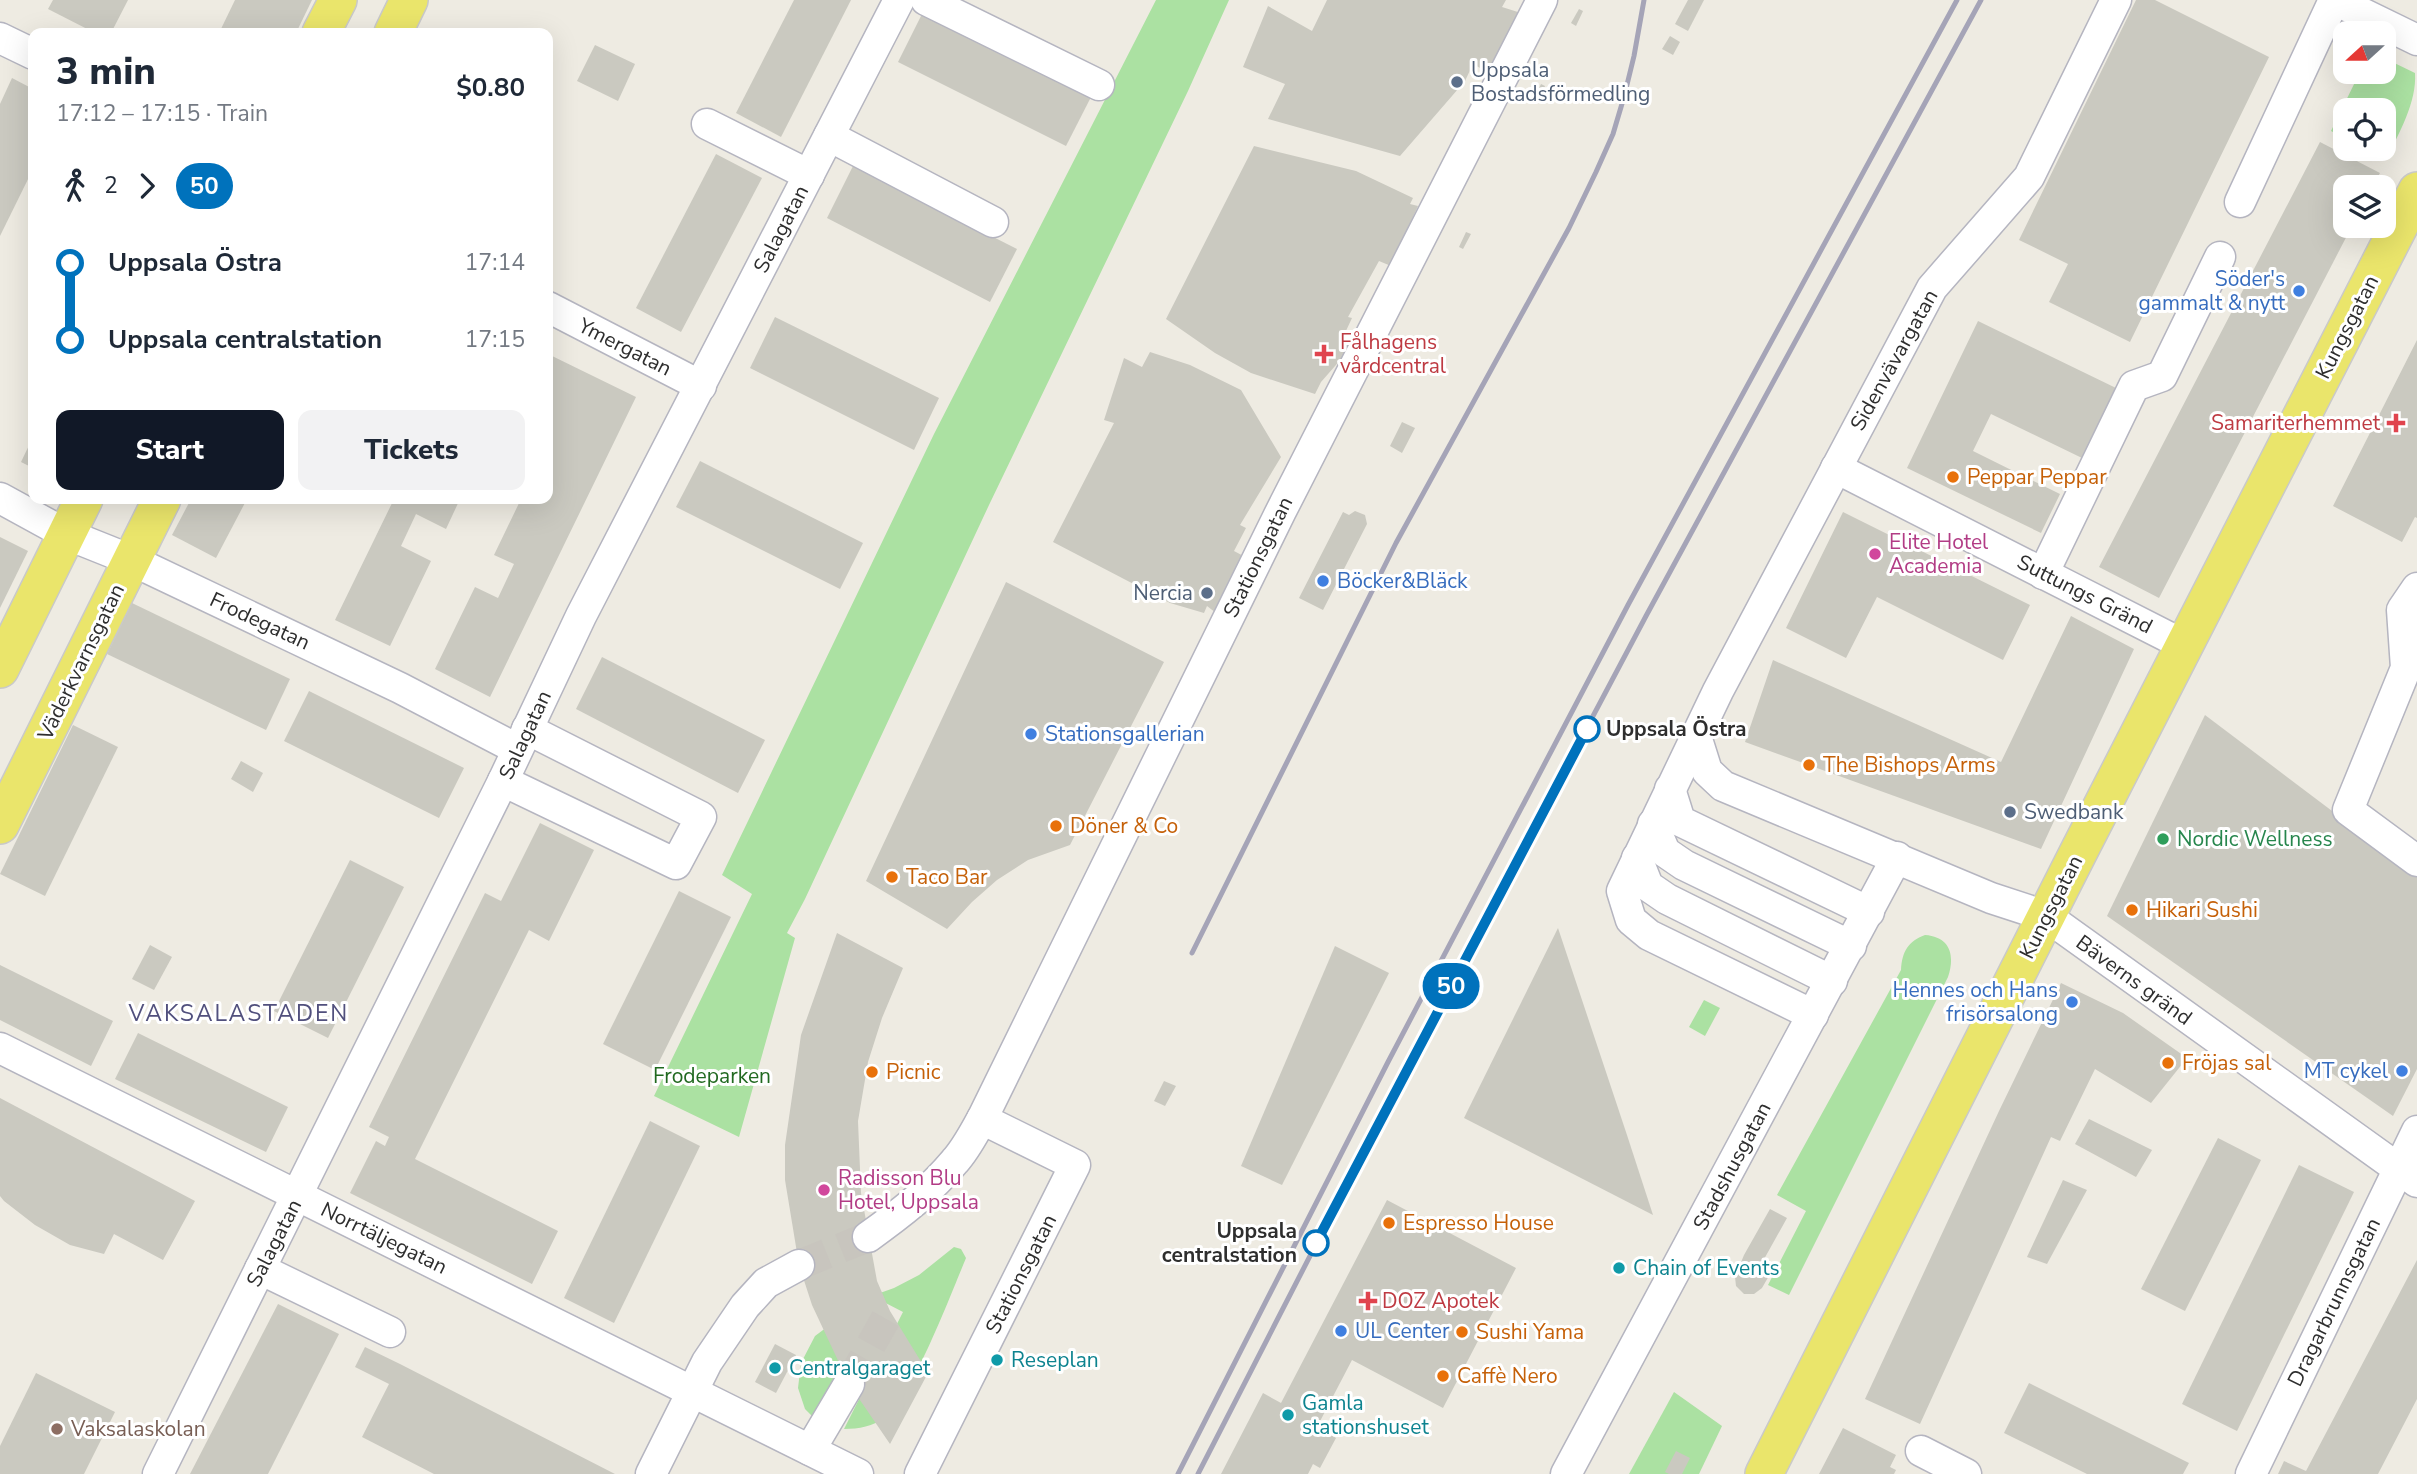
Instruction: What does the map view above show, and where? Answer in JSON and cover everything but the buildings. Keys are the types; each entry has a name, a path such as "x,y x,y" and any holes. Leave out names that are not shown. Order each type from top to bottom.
{"main road":[{"path":"324,28 338,0"},
{"path":"395,28 409,0"},
{"name":"Kungsgatan","path":"1764,1474 2417,191"},
{"path":"0,669 81,504"},
{"name":"Väderkvarnsgatan","path":"0,825 159,504"}],"street":[{"name":"Salagatan","path":"158,1474 299,1195 503,781 581,616 899,0"},
{"path":"926,0 1099,85"},
{"name":"Stationsgatan","path":"868,1237 905,1211 934,1185 957,1159 982,1119 1281,511 1542,0"},
{"name":"Sidenvävargatan","path":"1813,1015 1649,934 1631,920 1622,891 1696,736 1932,288 2029,177 2116,0"},
{"path":"2240,202 2335,0 2417,40"},
{"path":"0,38 28,52"},
{"path":"706,124 809,175"},
{"path":"829,136 993,222"},
{"path":"2043,574 2134,386 2162,376 2220,257"},
{"name":"Ymergatan","path":"553,310 701,386"},
{"name":"Suttungs Gränd","path":"1836,468 2184,645"},
{"name":"Frodegatan","path":"0,498 66,534 131,560 400,688 701,817 676,864 503,781"},
{"path":"2417,588 2402,610 2411,665 2348,810 2417,861"},
{"name":"Bäverns gränd","path":"1696,736 1707,771 1723,786 1991,898 2046,916 2408,1176"},
{"path":"1670,789 1680,821 1869,912"},
{"path":"1653,824 1665,852 1684,864 1851,946"},
{"name":"Stadshusgatan","path":"1566,1474 1897,857"},
{"path":"1637,858 1648,886 1667,899 1832,981"},
{"name":"Norrtäljegatan","path":"0,1048 692,1391"},
{"name":"Stationsgatan","path":"920,1474 1074,1165 982,1119"},
{"name":"Dragarbrunnsgatan","path":"2251,1474 2408,1176 2417,1131"},
{"path":"651,1474 707,1362 745,1306 766,1283 799,1265"},
{"path":"260,1269 390,1332"},
{"path":"810,1450 849,1384"},
{"path":"692,1391 858,1474"},
{"path":"1921,1451 1965,1474"}],"green space":[{"name":"Frodeparken","path":"1156,0 1229,0 787,933 795,938 739,1137 654,1096 752,894 722,875 934,434"},
{"path":"2396,64 2415,73 2410,106 2396,140 2396,98 2347,98 2354,84 2396,84"},
{"path":"1925,935 1941,939 1949,949 1951,962 1948,977 1789,1295 1768,1285 1806,1211 1777,1195 1901,970 1907,948 1914,940"},
{"path":"1704,1000 1720,1008 1705,1036 1689,1027"},
{"path":"954,1247 961,1249 966,1258 930,1344 895,1408 876,1423 844,1429 903,1312 876,1298 815,1419 805,1409 798,1388 801,1363 815,1336 866,1298 919,1275"},
{"path":"1674,1392 1722,1426 1699,1474 1629,1474"}],"tunnel":[{"path":"799,1265 868,1237"},
{"path":"849,1384 890,1311"}],"railway":[{"path":"1192,953 1396,543 1569,228 1596,172 1613,134 1624,97 1644,0"},
{"path":"1178,1474 1388,1062 1628,605 1957,0"},
{"path":"1198,1474 1404,1073 1646,616 1981,0"}],"train":[{"name":"50","path":"1316,1243 1587,729"}],"place":[{"name":"Uppsala Bostadsförmedling","path":"1457,82"},
{"name":"Söder's gammalt & nytt","path":"2299,291"},
{"name":"Fålhagens vårdcentral","path":"1324,354"},
{"name":"Samariterhemmet","path":"2396,423"},
{"name":"Peppar Peppar","path":"1953,477"},
{"name":"Elite Hotel Academia","path":"1875,554"},
{"name":"Böcker&Bläck","path":"1323,581"},
{"name":"Nercia","path":"1207,593"},
{"name":"Uppsala Östra","path":"1587,729"},
{"name":"Stationsgallerian","path":"1031,734"},
{"name":"The Bishops Arms","path":"1809,765"},
{"name":"Swedbank","path":"2010,812"},
{"name":"Döner & Co","path":"1056,826"},
{"name":"Nordic Wellness","path":"2163,839"},
{"name":"Taco Bar","path":"892,877"},
{"name":"Hikari Sushi","path":"2132,910"},
{"name":"Hennes och Hans frisörsalong","path":"2072,1002"},
{"name":"Fröjas sal","path":"2168,1063"},
{"name":"MT cykel","path":"2402,1071"},
{"name":"Picnic","path":"872,1072"},
{"name":"Radisson Blu Hotel, Uppsala","path":"824,1190"},
{"name":"Espresso House","path":"1389,1223"},
{"name":"Uppsala centralstation","path":"1316,1243"},
{"name":"Chain of Events","path":"1619,1268"},
{"name":"DOZ Apotek","path":"1368,1301"},
{"name":"UL Center","path":"1341,1331"},
{"name":"Sushi Yama","path":"1462,1332"},
{"name":"Reseplan","path":"997,1360"},
{"name":"Centralgaraget","path":"775,1368"},
{"name":"Caffè Nero","path":"1443,1376"},
{"name":"Gamla stationshuset","path":"1288,1415"},
{"name":"Vaksalaskolan","path":"57,1429"}],"district":[{"name":"VAKSALASTADEN","path":"239,1013"}]}
